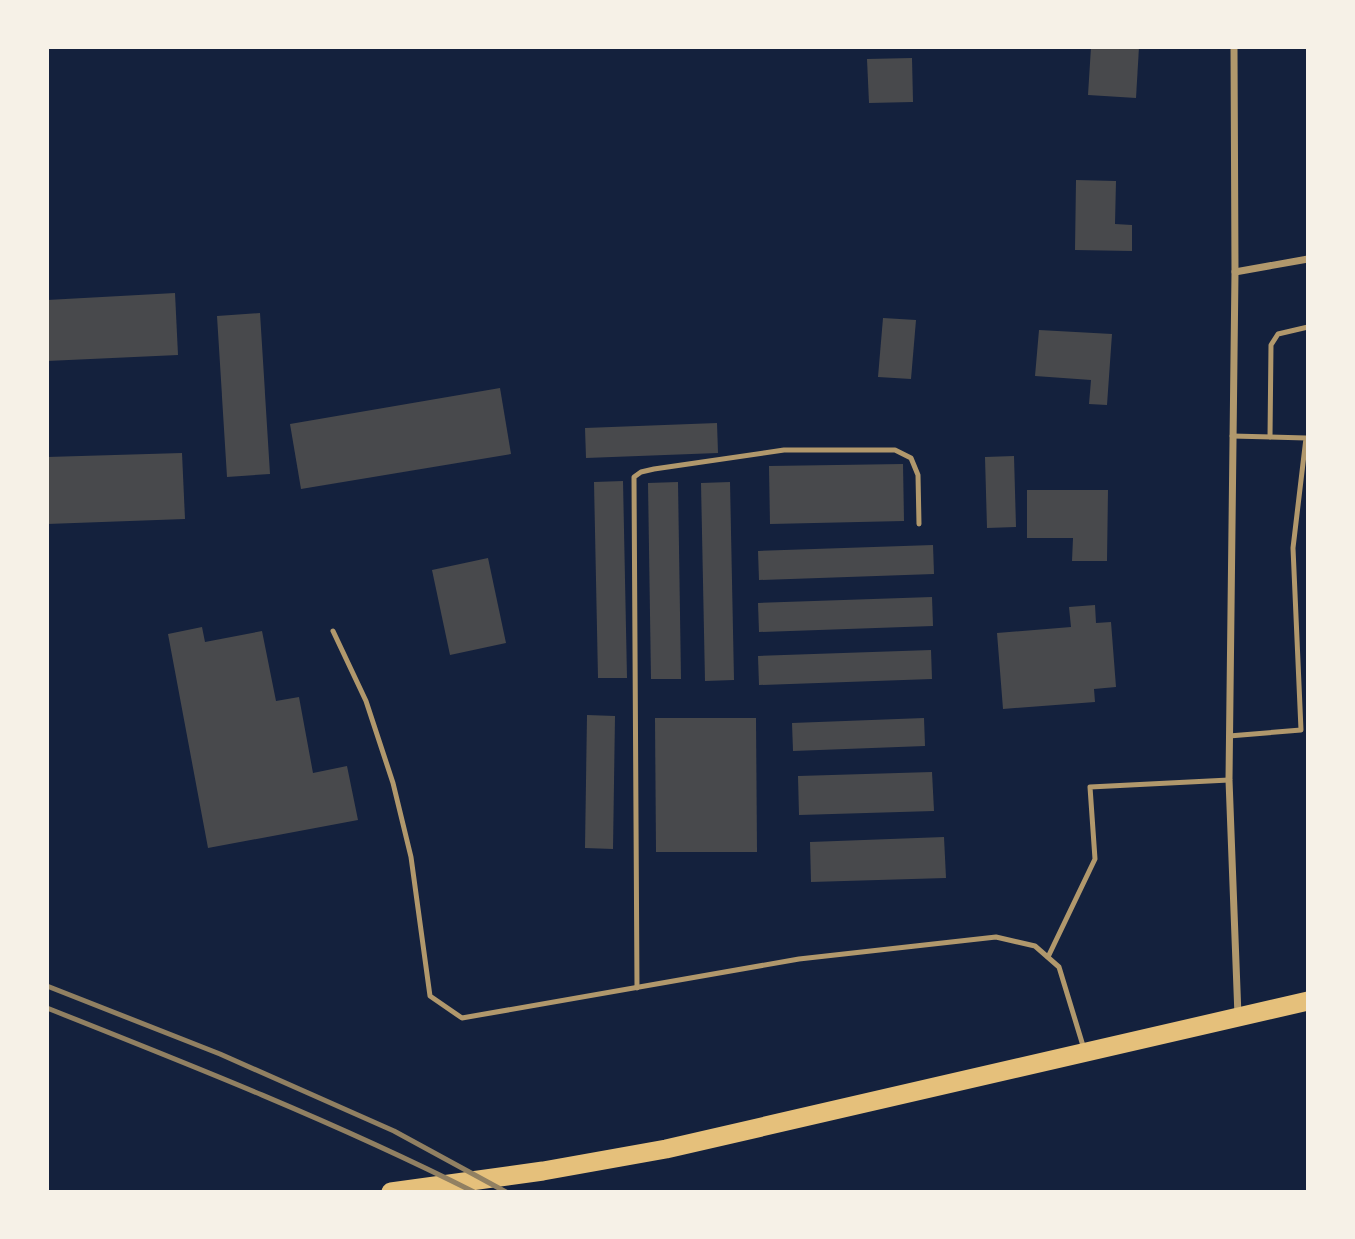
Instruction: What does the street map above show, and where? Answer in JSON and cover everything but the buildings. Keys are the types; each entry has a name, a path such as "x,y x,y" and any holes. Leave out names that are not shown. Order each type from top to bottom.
{"highway":[{"path":"391,1192 543,1171 666,1149 1308,1000"}],"street":[{"path":"1234,47 1235,272 1229,780 1238,1017"},
{"path":"1235,272 1308,259"}],"lane":[{"path":"1270,437 1271,345 1278,334 1308,327"},
{"path":"1229,736 1301,730 1293,548 1306,438 1232,436"},
{"path":"637,988 634,477 654,469 784,450 895,450 911,458 918,475 919,524"},
{"path":"333,631 366,701 393,783 411,858 430,996 462,1018 799,959 996,937 1035,946 1059,967 1085,1052"},
{"path":"1048,957 1094,859 1090,786 1229,780"}],"railway":[{"path":"47,986 220,1054 394,1131 506,1192"},
{"path":"47,1008 316,1118 474,1192"}]}
